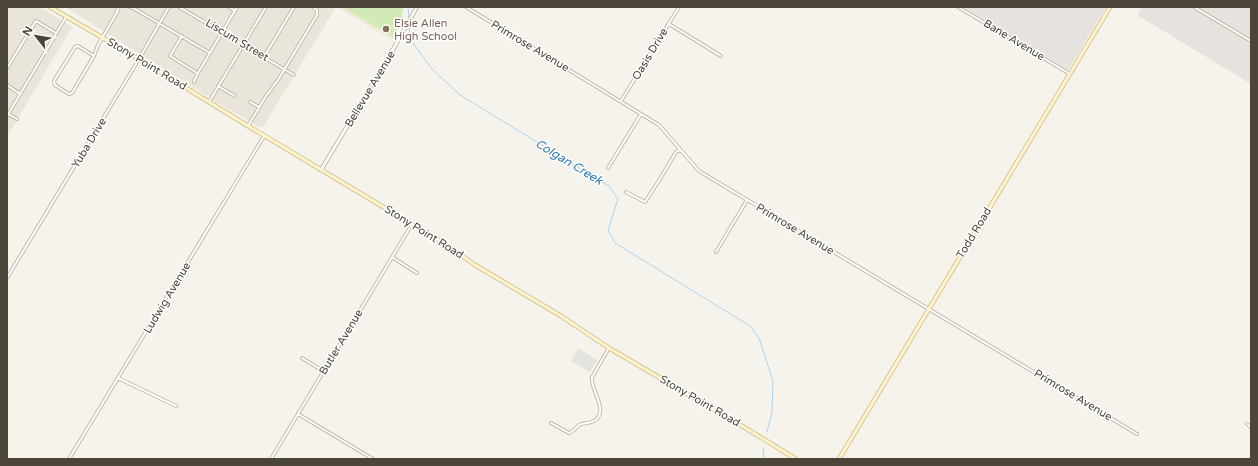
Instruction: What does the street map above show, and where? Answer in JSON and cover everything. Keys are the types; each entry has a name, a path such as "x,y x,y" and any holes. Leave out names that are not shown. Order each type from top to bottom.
{"main road":[{"name":"Stony Point Road","path":"50,7 412,224 445,244 475,265 561,316 609,348 796,459"},
{"name":"Todd Road","path":"839,459 1110,7"}],"street":[{"path":"94,56 78,46 75,47 54,82 55,85 69,94 72,93 94,56 98,45 116,14 118,7"},
{"path":"130,7 210,53"},
{"name":"Yuba Drive","path":"7,278 169,7"},
{"name":"Liscum Street","path":"179,7 294,75"},
{"path":"229,7 235,11"},
{"path":"194,82 197,73 238,7"},
{"path":"209,102 266,7"},
{"path":"264,56 294,7"},
{"path":"248,126 317,15 317,10 313,7"},
{"name":"Bellevue Avenue","path":"322,170 417,7"},
{"name":"Primrose Avenue","path":"466,7 659,125 699,171 1137,434"},
{"name":"Oasis Drive","path":"621,102 678,7"},
{"name":"Bane Avenue","path":"958,7 1070,74"},
{"path":"1194,7 1251,41"},
{"path":"17,119 7,114 66,17"},
{"path":"7,68 36,21 56,33"},
{"path":"669,24 721,56"},
{"path":"182,36 170,56 197,73"},
{"path":"7,85 20,94"},
{"path":"218,86 235,96"},
{"path":"250,102 259,107"},
{"path":"608,168 641,114"},
{"name":"Ludwig Avenue","path":"69,459 264,136"},
{"path":"626,192 645,202 676,152 680,150"},
{"path":"716,252 747,200"},
{"name":"Butler Avenue","path":"271,459 412,224"},
{"path":"392,257 417,273"},
{"path":"551,423 569,433 581,424 589,423 596,419 600,412 600,407 593,387 592,377 609,348"},
{"path":"302,358 323,371"},
{"path":"118,378 176,406"},
{"path":"298,414 373,459"},
{"path":"1247,424 1251,427"}],"shaded area":[{"path":"7,7 40,7 72,27 7,137"},
{"path":"65,7 336,7 263,127 260,127 228,109"},
{"name":"Elsie Allen High School","path":"337,7 404,7 402,14 403,21 392,40"},
{"path":"963,7 1106,7 1068,70"},
{"path":"1142,7 1251,7 1251,84 1137,15"},
{"path":"578,348 597,360 590,372 571,361"}],"green space":[{"name":"Elsie Allen High School","path":"343,7 404,7 402,14 403,21 393,37"}],"waterway":[{"name":"Colgan Creek","path":"408,7 409,20"},
{"name":"Colgan Creek","path":"409,24 410,39 432,69 460,95 609,186 618,199 608,230 615,243 750,326 759,338 773,381 772,412 767,432"},
{"name":"Colgan Creek","path":"763,448 764,459"}],"place":[{"name":"Elsie Allen High School","path":"386,29"}]}
